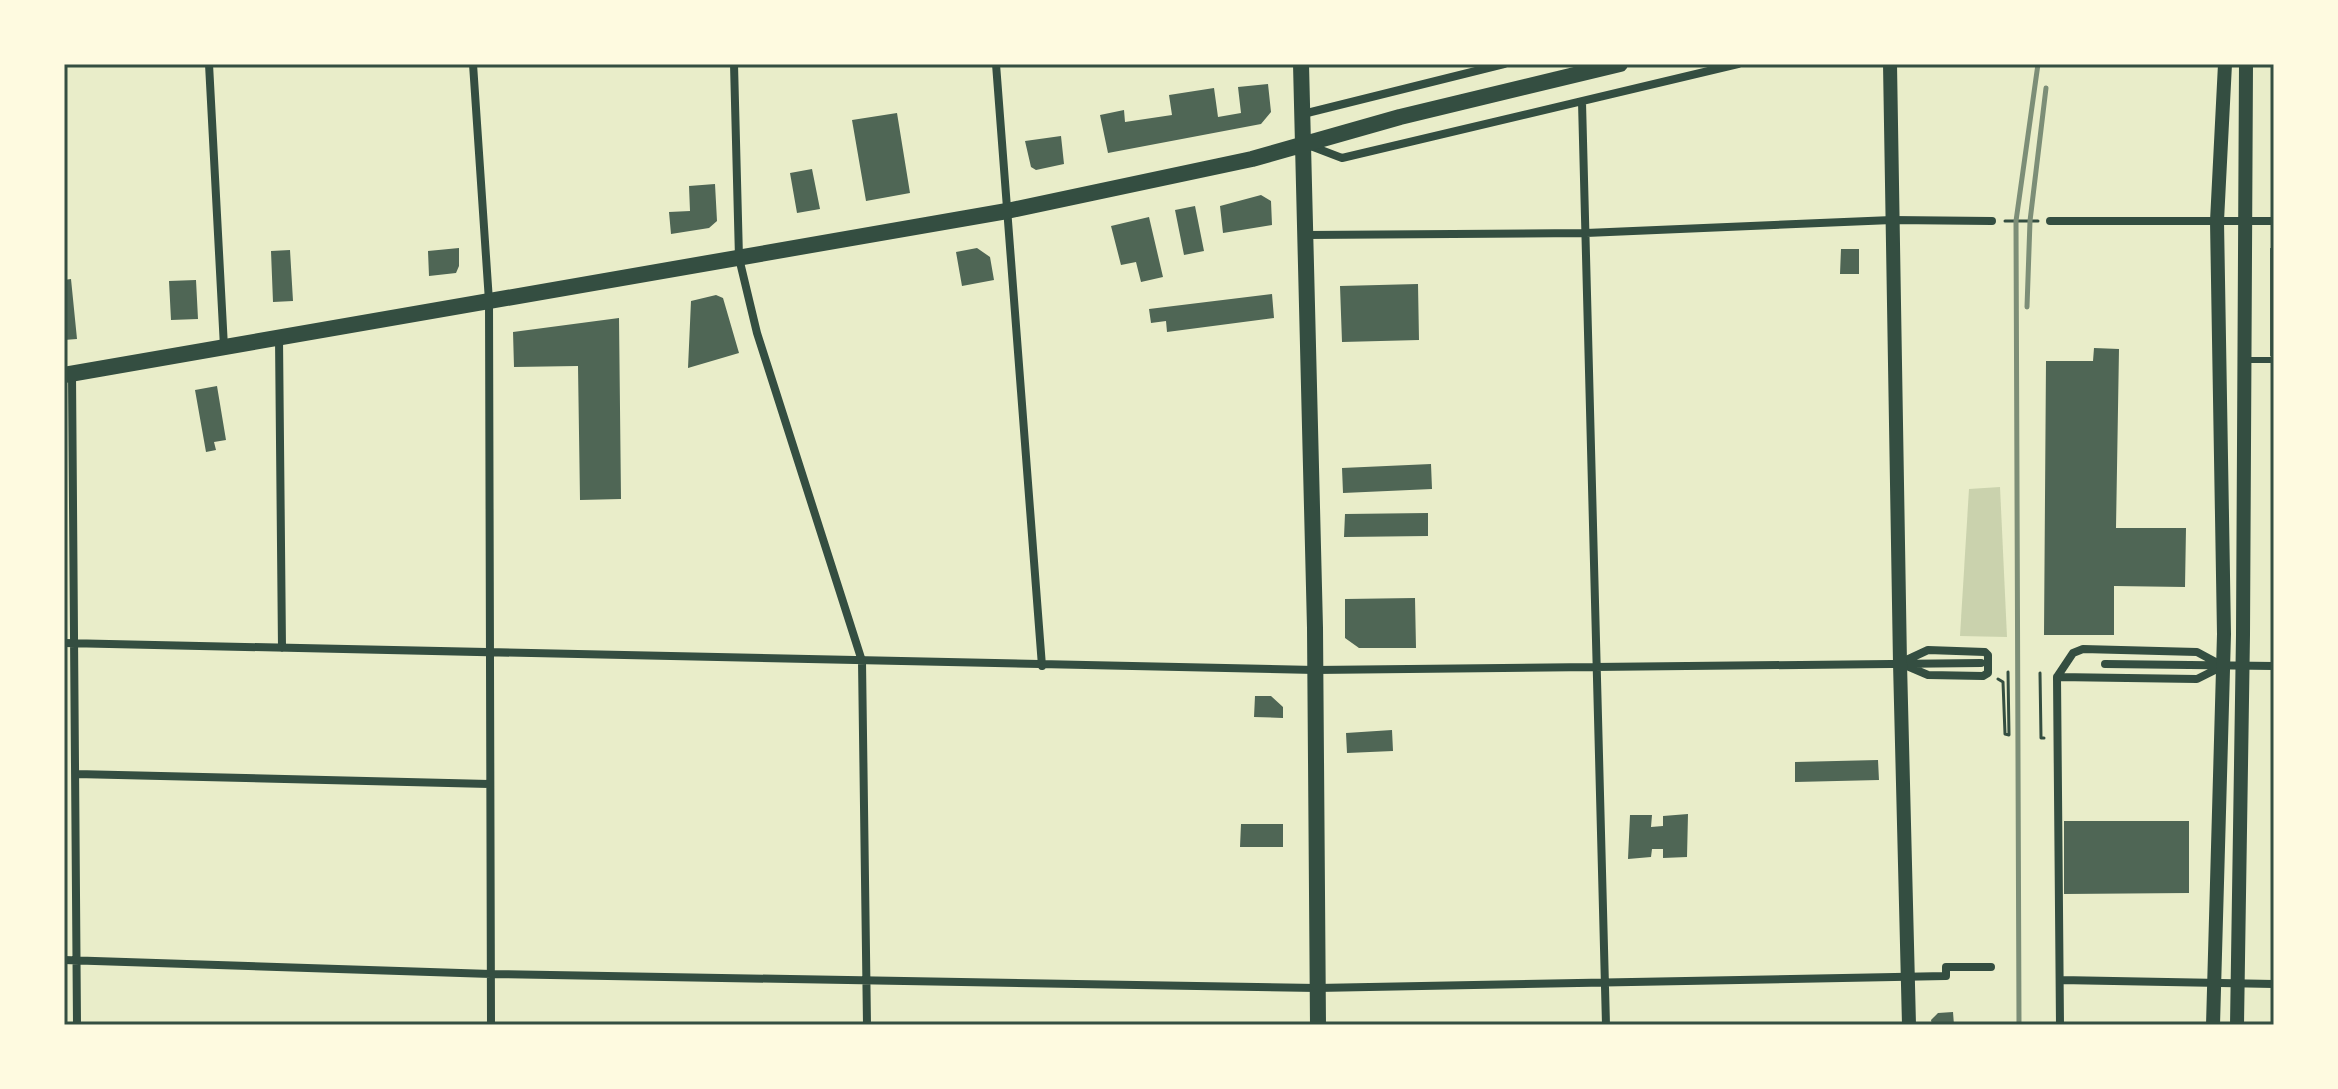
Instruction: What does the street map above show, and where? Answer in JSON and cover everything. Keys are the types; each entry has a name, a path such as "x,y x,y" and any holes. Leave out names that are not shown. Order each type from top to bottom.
{"main road":[{"path":"1301,64 1315,670 1318,1025"},
{"path":"68,374 1007,211 1252,159 1400,117 1620,64"}],"street":[{"path":"209,64 224,347"},
{"path":"473,64 489,301 491,1025"},
{"path":"734,64 739,258 757,333 862,661 867,1025"},
{"path":"996,64 1042,666"},
{"path":"1303,114 1504,64"},
{"path":"1303,143 1342,158 1738,64"},
{"path":"1890,64 1909,1025"},
{"path":"2213,1025 2223,666 2217,221 2225,64"},
{"path":"2237,1025 2246,64"},
{"path":"1582,102 1606,1025"},
{"path":"1305,235 1586,233 1892,220 1992,221"},
{"path":"2050,221 2274,221"},
{"path":"279,338 282,648"},
{"path":"68,374 76,644 77,1025"},
{"path":"64,643 1315,670 1981,663"},
{"path":"2060,1025 2057,677 2073,653 2083,649 2197,652 2223,666"},
{"path":"1928,650 1985,652 1988,655 1988,673 1983,676 1928,675 1900,663 1928,650"},
{"path":"2105,664 2274,666"},
{"path":"2057,677 2197,679 2223,666"},
{"path":"76,774 489,784"},
{"path":"64,960 491,974 1317,988 1946,976 1946,967 1991,967"},
{"path":"2060,980 2274,984"}],"lane":[{"path":"2243,359 2274,360"}],"path":[{"path":"1992,221 2050,221"},
{"path":"1988,673 2003,682 2005,734 2009,735 2008,672"}],"green space":[{"path":"2000,487 2007,637 1960,636 1969,489"}],"building":[{"path":"1268,84 1271,112 1261,124 1108,153 1100,115 1124,110 1125,122 1172,115 1169,95 1214,88 1218,117 1241,113 1238,87"},
{"path":"897,113 910,193 866,201 852,120"},
{"path":"1061,136 1064,164 1036,170 1031,167 1025,141"},
{"path":"812,169 820,209 797,213 790,173"},
{"path":"715,184 717,221 709,228 671,234 669,212 690,211 689,186"},
{"path":"1261,195 1271,201 1272,225 1223,233 1220,206"},
{"path":"1195,206 1204,251 1184,255 1175,210"},
{"path":"1149,217 1163,277 1141,282 1136,262 1121,265 1111,226"},
{"path":"459,248 456,273 429,276 428,251"},
{"path":"977,248 990,257 994,280 962,286 956,252"},
{"path":"2270,248 2274,248 2274,356 2270,356"},
{"path":"1841,249 1859,249 1859,274 1840,274"},
{"path":"290,250 293,301 273,302 271,251"},
{"path":"71,279 77,339 64,340 64,280"},
{"path":"196,280 198,319 171,320 169,281"},
{"path":"1418,284 1419,340 1342,342 1340,286"},
{"path":"1272,294 1274,318 1167,332 1166,321 1151,323 1149,309"},
{"path":"716,295 723,298 739,353 688,368 691,301"},
{"path":"619,318 621,499 580,500 578,366 514,367 513,332"},
{"path":"2094,348 2119,349 2116,528 2186,528 2185,587 2114,586 2114,635 2044,635 2046,361 2093,361"},
{"path":"217,386 226,440 214,442 216,450 206,452 195,390"},
{"path":"1431,464 1432,489 1343,493 1342,468"},
{"path":"1428,513 1428,536 1344,537 1345,514"},
{"path":"1415,598 1416,648 1359,648 1345,638 1345,599"},
{"path":"1255,696 1271,696 1283,707 1283,718 1254,717"},
{"path":"1392,730 1393,751 1347,753 1346,733"},
{"path":"1878,760 1879,780 1795,782 1795,762"},
{"path":"1688,814 1687,857 1663,858 1663,849 1652,849 1651,857 1628,859 1630,815 1652,815 1651,827 1663,826 1663,816"},
{"path":"2064,821 2189,821 2189,893 2064,894"},
{"path":"1241,824 1283,824 1283,847 1240,847"},
{"path":"1953,1012 1954,1025 1932,1025 1931,1020 1938,1013"}],"railway":[{"path":"2019,1025 2016,221 2038,64"},
{"path":"2027,307 2030,221 2046,88"}]}
